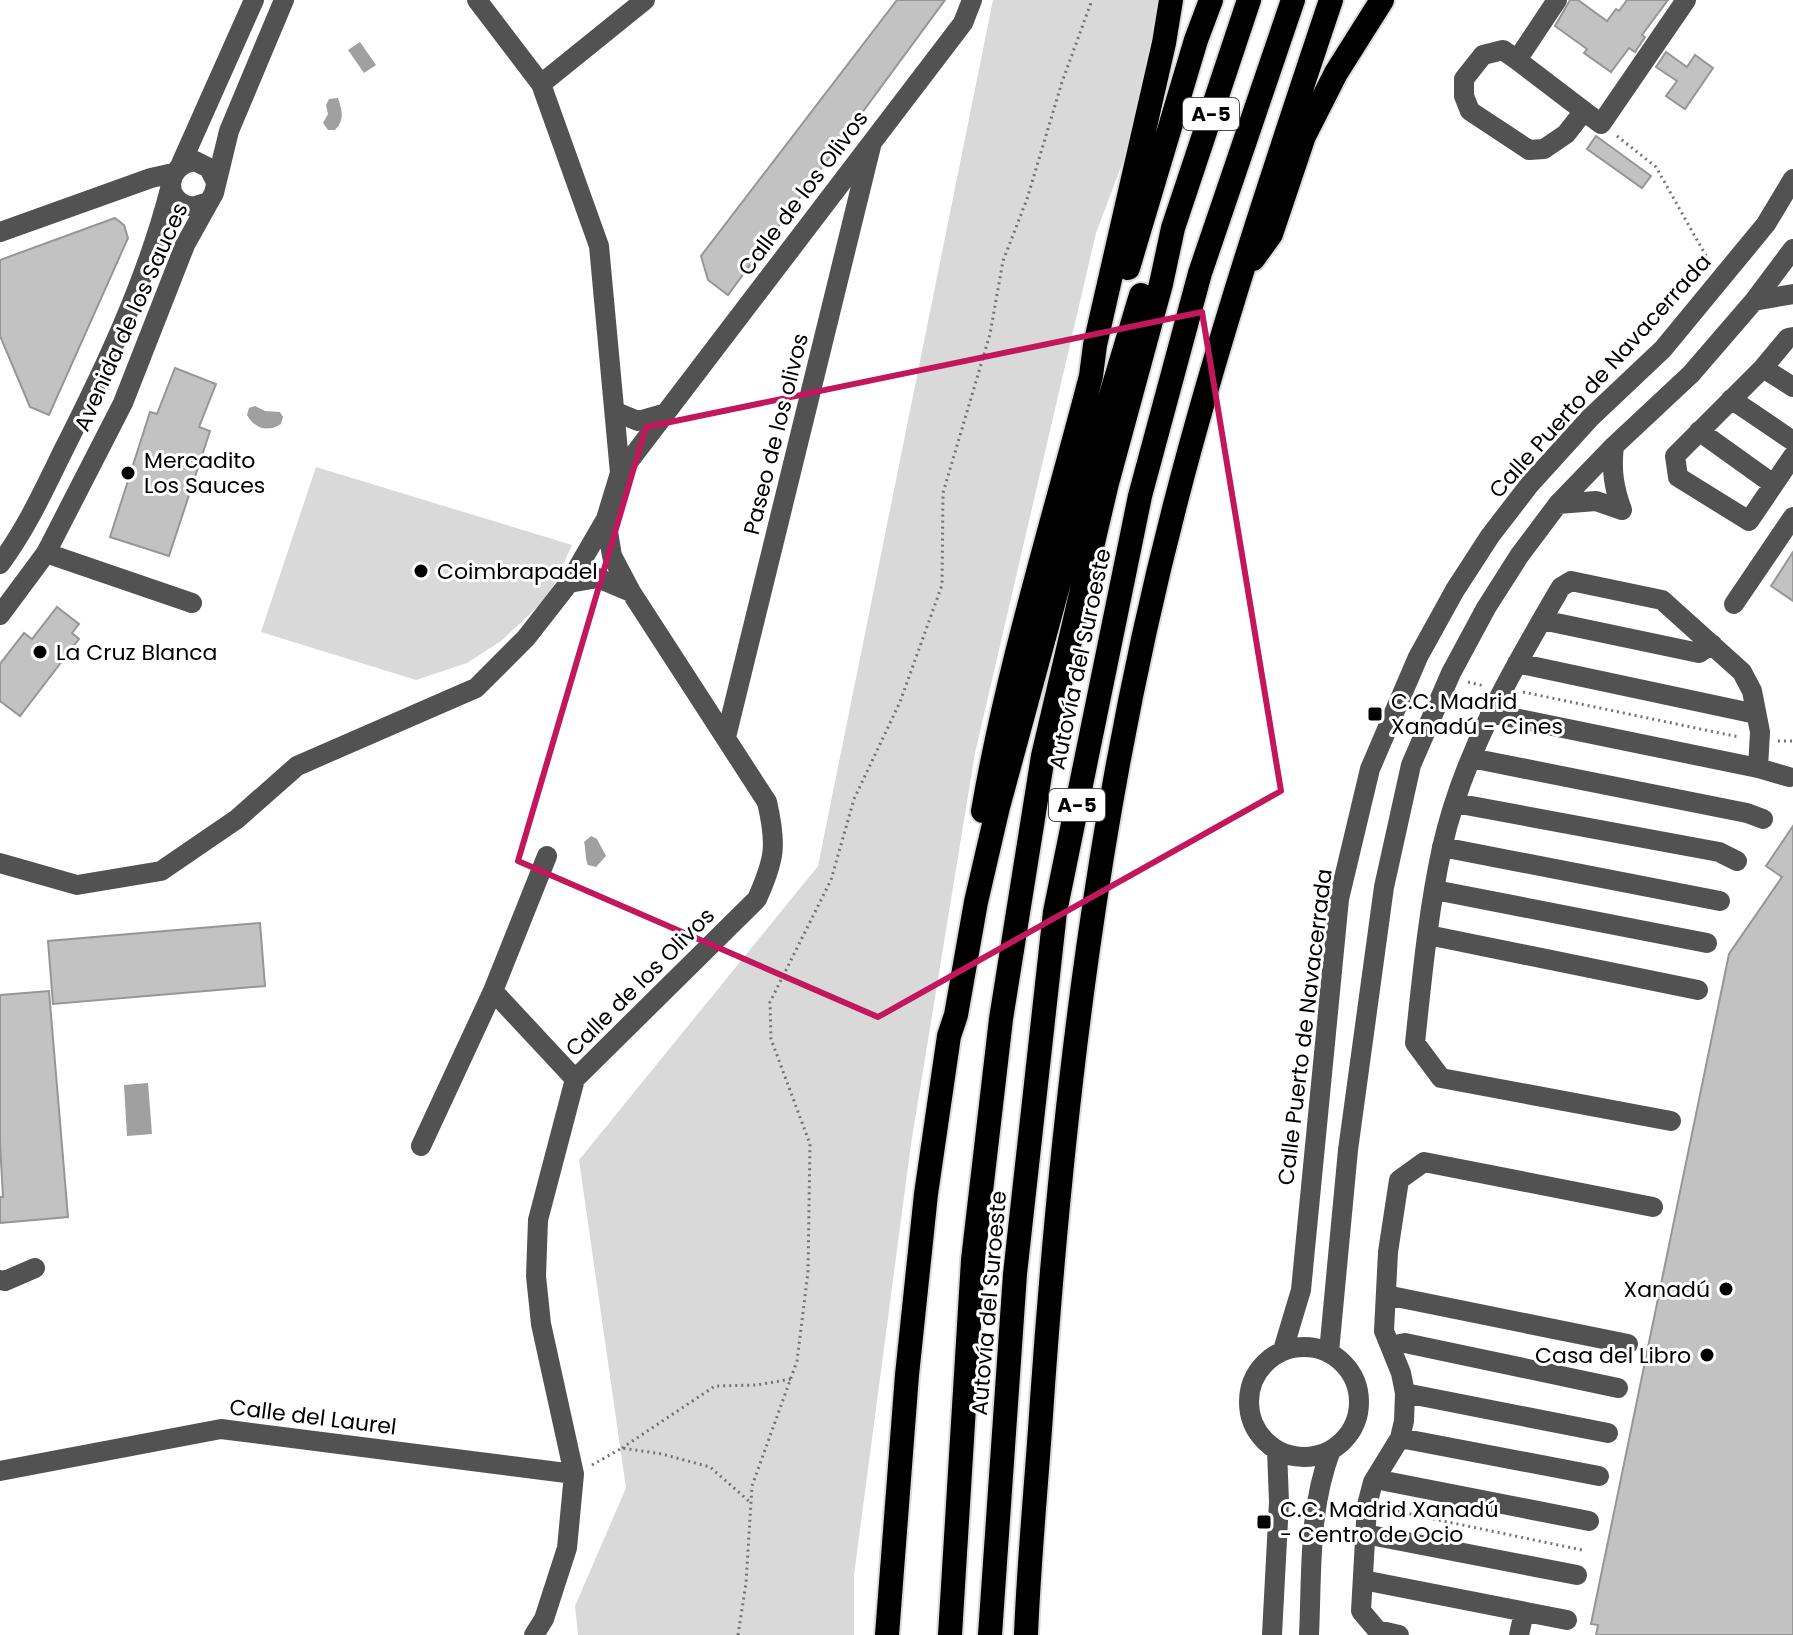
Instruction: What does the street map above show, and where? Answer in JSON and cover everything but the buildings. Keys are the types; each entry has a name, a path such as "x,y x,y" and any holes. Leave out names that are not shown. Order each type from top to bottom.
{"highway":[{"path":"949,1036 947,1014 990,767 1091,376 1095,345 1164,43 1171,0"},
{"path":"1091,376 1104,347 1196,40 1211,0"},
{"name":"Autovía del Suroeste","path":"950,1635 973,1260 1003,1004 1043,756 1107,483 1161,284 1173,228 1249,0"},
{"name":"Autovía del Suroeste","path":"990,1635 1015,1274 1055,912 1140,496 1200,273 1293,0"},
{"path":"1026,1635 1051,1274 1074,1042 1091,915 1132,694 1172,521 1240,278 1331,0"},
{"path":"1240,278 1271,234 1304,136 1336,73 1382,0"},
{"path":"887,1635 908,1360 926,1194 949,1036 956,1015 976,902 998,807 1099,435 1145,280 1173,228"}],"street":[{"name":"Avenida de los Sauces","path":"0,564 20,536 94,391 149,256 174,176 254,0"},
{"name":"Avenida de los Sauces","path":"0,615 46,553 123,403 185,245 212,192 229,131 284,0"},
{"path":"0,863 77,885 161,871 237,819 297,766 476,688 526,638 569,583 606,519 620,473 599,246 541,84 477,0"},
{"path":"541,84 645,0"},
{"name":"Calle de los Olivos","path":"620,473 963,23 972,0"},
{"path":"1517,60 1557,0"},
{"path":"1593,117 1503,50 1483,55 1464,79 1464,96 1470,111 1529,150 1544,149 1593,117 1686,0"},
{"name":"Paseo de los olivos","path":"726,737 872,142"},
{"path":"0,232 151,178 174,176 195,161 214,175 212,192 201,206 185,206 177,201 174,176"},
{"name":"Calle Puerto de Navacerrada","path":"1283,1350 1301,1290 1339,899 1370,769 1418,657 1455,590 1490,536 1530,484 1590,418 1663,349 1766,224 1793,179"},
{"path":"1329,1352 1348,1150 1384,887 1411,765 1451,673 1486,608 1519,556 1558,504 1691,374 1754,301 1793,249"},
{"path":"1754,301 1793,294"},
{"path":"1793,337 1788,338 1763,368 1675,456 1678,477 1749,521 1793,456"},
{"path":"1763,368 1793,387"},
{"path":"1731,399 1793,441"},
{"path":"616,412 638,421 666,413"},
{"path":"1699,431 1773,484"},
{"path":"1558,504 1596,501 1622,510 1614,487 1614,446"},
{"path":"1734,604 1793,517"},
{"name":"Calle de los Olivos","path":"534,1635 544,1619 567,1548 580,1471 541,1324 536,1276 538,1220 575,1079 757,899 771,867 775,835 767,802 631,592 612,556 606,519"},
{"path":"46,553 192,603"},
{"path":"569,583 598,578 631,592"},
{"path":"1671,1121 1441,1078 1415,1043 1420,983 1442,847 1471,758 1502,688 1561,587 1571,581 1662,600 1742,672 1752,691 1756,714 1758,768"},
{"path":"1542,620 1699,653 1712,644"},
{"path":"1517,663 1756,714"},
{"path":"1490,713 1789,777"},
{"path":"1471,758 1747,813 1763,819"},
{"path":"1455,803 1719,852 1737,861"},
{"path":"1442,847 1720,901"},
{"path":"421,1146 493,991 547,856"},
{"path":"1435,890 1707,943"},
{"path":"1428,935 1698,990"},
{"path":"493,991 575,1079"},
{"path":"1399,1635 1377,1630 1361,1611 1367,1505 1377,1476 1400,1438 1404,1421 1405,1393 1401,1373 1384,1331 1388,1252 1399,1180 1424,1162 1653,1207"},
{"path":"0,1280 5,1281 35,1268"},
{"path":"1386,1295 1628,1344"},
{"path":"1390,1346 1405,1343 1618,1388"},
{"path":"1298,1346 1329,1352 1343,1361 1359,1391 1359,1409 1354,1425 1345,1439 1331,1450 1304,1457 1277,1450 1258,1432 1249,1407 1250,1389 1256,1373 1268,1359 1283,1350 1298,1346"},
{"path":"1405,1393 1608,1433"},
{"name":"Calle del Laurel","path":"0,1471 221,1429 580,1471"},
{"path":"1400,1438 1599,1476"},
{"path":"1272,1635 1279,1502 1277,1450"},
{"path":"1309,1635 1315,1503 1331,1450"},
{"path":"1377,1476 1385,1481 1589,1521"},
{"path":"1365,1534 1577,1575"},
{"path":"1363,1580 1567,1620"},
{"path":"1519,1635 1524,1612"}],"path":[{"path":"738,1635 746,1583 752,1486 797,1361 808,1272 810,1144 771,1039 770,1002 831,880 854,799 900,702 942,585 943,493 990,334 1003,261 1027,199 1062,82 1092,0"},
{"path":"1593,117 1656,167 1711,264 1724,278"},
{"path":"1451,673 1477,686 1502,688 1759,741 1793,741"},
{"path":"580,1471 622,1448 715,1386 757,1385 791,1379"},
{"path":"622,1448 662,1454 710,1467 751,1503"},
{"path":"1367,1505 1582,1550"}],"highlighted area":[{"path":"1202,312 1281,791 878,1017 518,861 646,427"}],"shaded area":[{"path":"993,0 1184,0 1096,233 975,753 911,1144 854,1575 854,1635 578,1635 575,1606 626,1488 579,1160 818,866"},
{"path":"360,42 376,65 364,73 348,50"},
{"path":"338,98 341,119 335,130 328,130 323,123 328,114 326,105 329,99"},
{"path":"255,406 265,411 280,412 283,417 281,424 266,429 257,426 247,415 249,408"},
{"name":"Coimbrapadel","path":"316,467 572,545 548,597 501,641 467,663 416,680 261,632"},
{"path":"591,836 597,839 606,856 596,867 588,865 586,860 584,842"},
{"path":"148,1083 152,1134 127,1136 124,1085"}],"place":[{"name":"Mercadito Los Sauces","path":"128,473"},
{"name":"Coimbrapadel","path":"421,571"},
{"name":"La Cruz Blanca","path":"40,652"},
{"name":"C.C. Madrid Xanadú - Cines","path":"1375,714"},
{"name":"Xanadú","path":"1726,1289"},
{"name":"Casa del Libro","path":"1707,1355"},
{"name":"C.C. Madrid Xanadú - Centro de Ocio","path":"1264,1522"}]}
